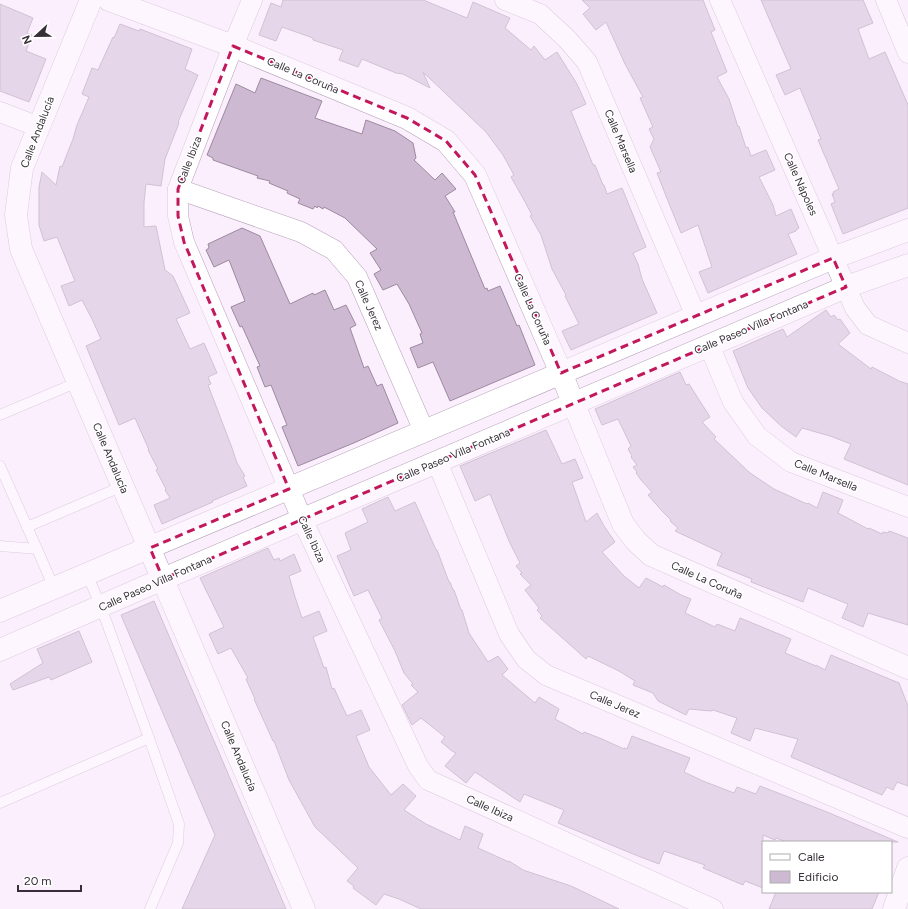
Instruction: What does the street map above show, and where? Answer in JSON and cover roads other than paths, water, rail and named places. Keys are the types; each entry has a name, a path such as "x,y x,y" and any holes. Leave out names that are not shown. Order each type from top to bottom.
{"street":[{"name":"Calle Andalucía","path":"91,0 22,168 16,215 21,249 163,579 308,907"},
{"name":"Calle La Coruña","path":"109,0 233,46 406,118 446,141 475,176 561,373 623,524 636,542 651,555 908,668"},
{"name":"Calle Ibiza","path":"252,0 178,189 178,216 184,242 302,519 418,766 428,780 713,909"},
{"name":"Calle Marsella","path":"505,0 540,14 567,39 587,62 696,316"},
{"name":"Calle Nápoles","path":"720,0 855,308 868,324 908,343"},
{"path":"886,0 908,53"},
{"path":"0,112 39,127"},
{"name":"Calle Jerez","path":"178,189 301,232 334,250 357,277 424,432"},
{"path":"0,611 833,258 908,230"},
{"name":"Calle Paseo Villa Fontana","path":"0,650 709,345 846,287 908,265"},
{"name":"Calle Marsella","path":"709,345 733,402 757,436 791,462 908,507"},
{"name":"Calle Jerez","path":"437,462 509,634 526,660 546,675 908,828"},
{"path":"894,909 908,868"}],"lane":[{"path":"0,415 78,382"},
{"path":"0,466 54,588"},
{"path":"27,527 123,486"},
{"path":"0,546 36,549"},
{"path":"87,574 101,607 149,738 178,824 178,843 150,909"},
{"path":"0,803 149,738"}]}
